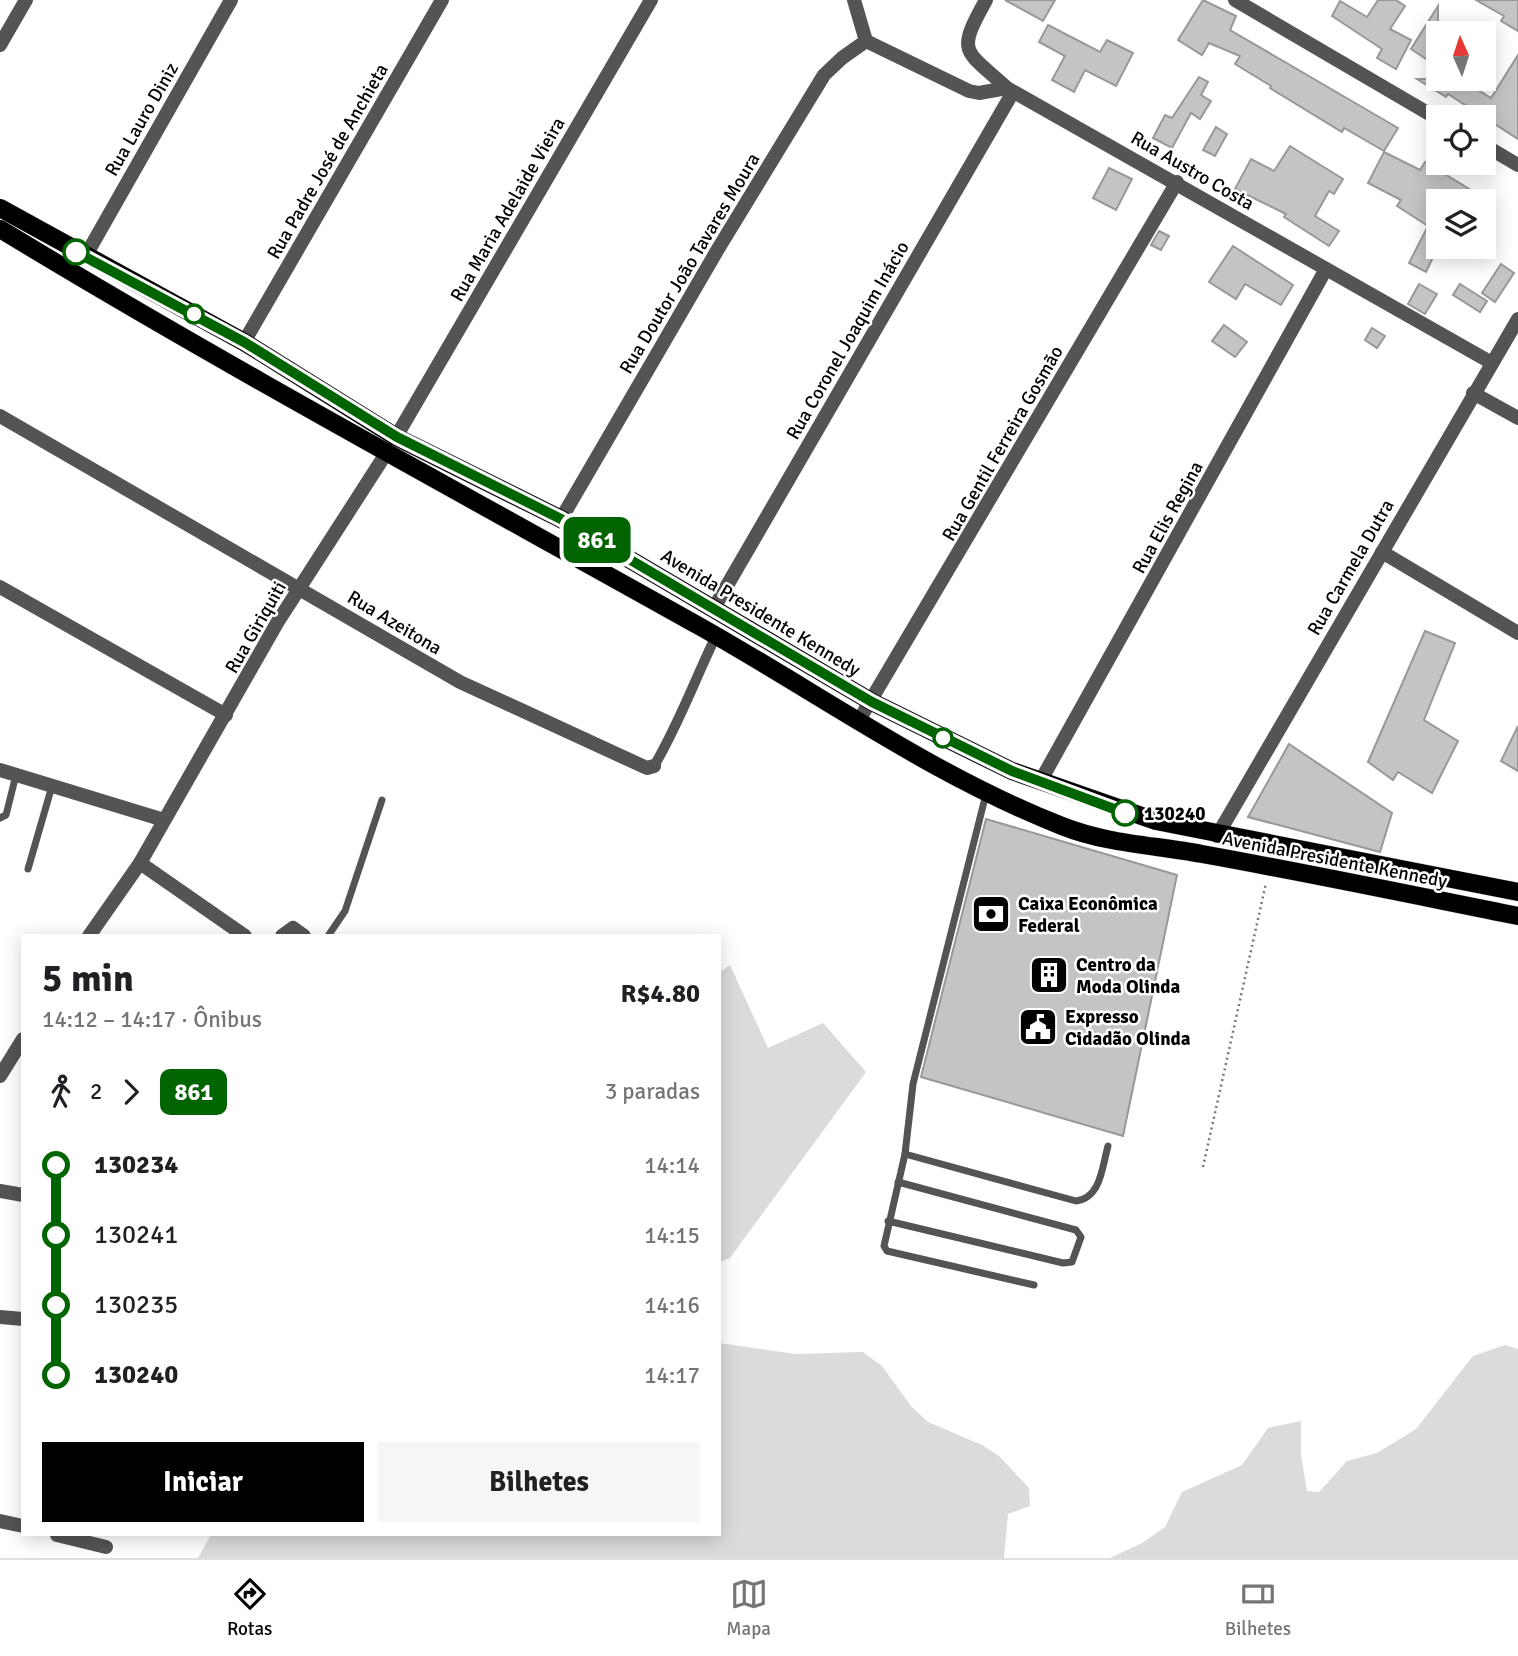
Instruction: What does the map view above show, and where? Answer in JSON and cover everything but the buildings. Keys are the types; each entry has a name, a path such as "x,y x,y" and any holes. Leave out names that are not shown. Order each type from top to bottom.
{"main road":[{"name":"Avenida Presidente Kennedy","path":"0,208 244,342 392,444 858,723 986,794 1065,828 1101,838 1270,867 1518,916"},
{"name":"Avenida Presidente Kennedy","path":"0,229 296,404 561,519 872,702 1040,782 1125,813 1217,836 1518,892"}],"street":[{"path":"0,45 26,0"},
{"name":"Rua Lauro Diniz","path":"85,257 231,0"},
{"name":"Rua Padre José de Anchieta","path":"244,342 442,0"},
{"name":"Rua Maria Adelaide Vieira","path":"392,444 651,0"},
{"path":"854,0 866,41 969,92 1010,90"},
{"name":"Rua Austro Costa","path":"986,0 967,33 966,45 969,54 1010,90 1177,182 1492,363"},
{"path":"1235,0 1426,112"},
{"name":"Rua Doutor João Tavares Moura","path":"561,519 824,75 866,41"},
{"name":"Rua Coronel Joaquim Inácio","path":"714,608 1010,90"},
{"path":"1496,152 1518,165"},
{"name":"Rua Gentil Ferreira Gosmão","path":"858,723 1177,182"},
{"name":"Rua Elis Regina","path":"1040,782 1326,269"},
{"name":"Rua Carmela Dutra","path":"1217,836 1518,319"},
{"path":"1473,393 1518,418"},
{"name":"Rua Azeitona","path":"0,416 122,489 300,588 460,682 647,768 654,766 674,733 695,677 716,636"},
{"name":"Rua Giriquiti","path":"90,934 140,863 300,588 392,444"},
{"path":"1381,552 1518,633"},
{"path":"0,587 226,715"},
{"path":"0,770 52,785 160,828"},
{"path":"140,863 241,934"},
{"path":"285,934 293,928 301,934"},
{"path":"0,1076 21,1043"},
{"path":"0,1191 21,1195"},
{"path":"0,1317 21,1318"},
{"path":"0,1521 21,1526"},
{"path":"61,1536 106,1547"}],"lane":[{"path":"0,818 6,815 16,774"},
{"path":"28,869 52,785"},
{"path":"986,794 912,1084 905,1154 884,1246 887,1251 1034,1284"},
{"path":"329,934 345,911 382,800"},
{"path":"905,1154 1076,1201 1093,1194 1108,1146"},
{"path":"888,1221 1063,1263 1072,1262 1081,1237 1076,1230 898,1182"}],"path":[{"path":"1203,1167 1270,867"}],"shaded area":[{"path":"730,965 768,1048 823,1023 866,1072 730,1258 721,1261 721,972"},
{"path":"721,1343 796,1354 863,1352 882,1366 911,1406 928,1422 982,1445 999,1456 1029,1488 1030,1506 1008,1514 1004,1558 198,1558 210,1536 721,1536"},
{"path":"1505,1345 1518,1349 1518,1558 1110,1558 1142,1543 1165,1527 1182,1492 1242,1465 1268,1428 1301,1421 1301,1455 1307,1491 1319,1492 1347,1461 1377,1453 1416,1429 1473,1356"}],"bus line":[{"name":"861","path":"76,252 135,281 244,342 397,437 561,519 872,702 1012,771 1125,813"}],"place":[{"name":"130240","path":"1125,813"},
{"name":"Caixa Econômica Federal","path":"991,914"},
{"name":"Centro da Moda Olinda","path":"1049,975"},
{"name":"Expresso Cidadão Olinda","path":"1038,1027"}]}
